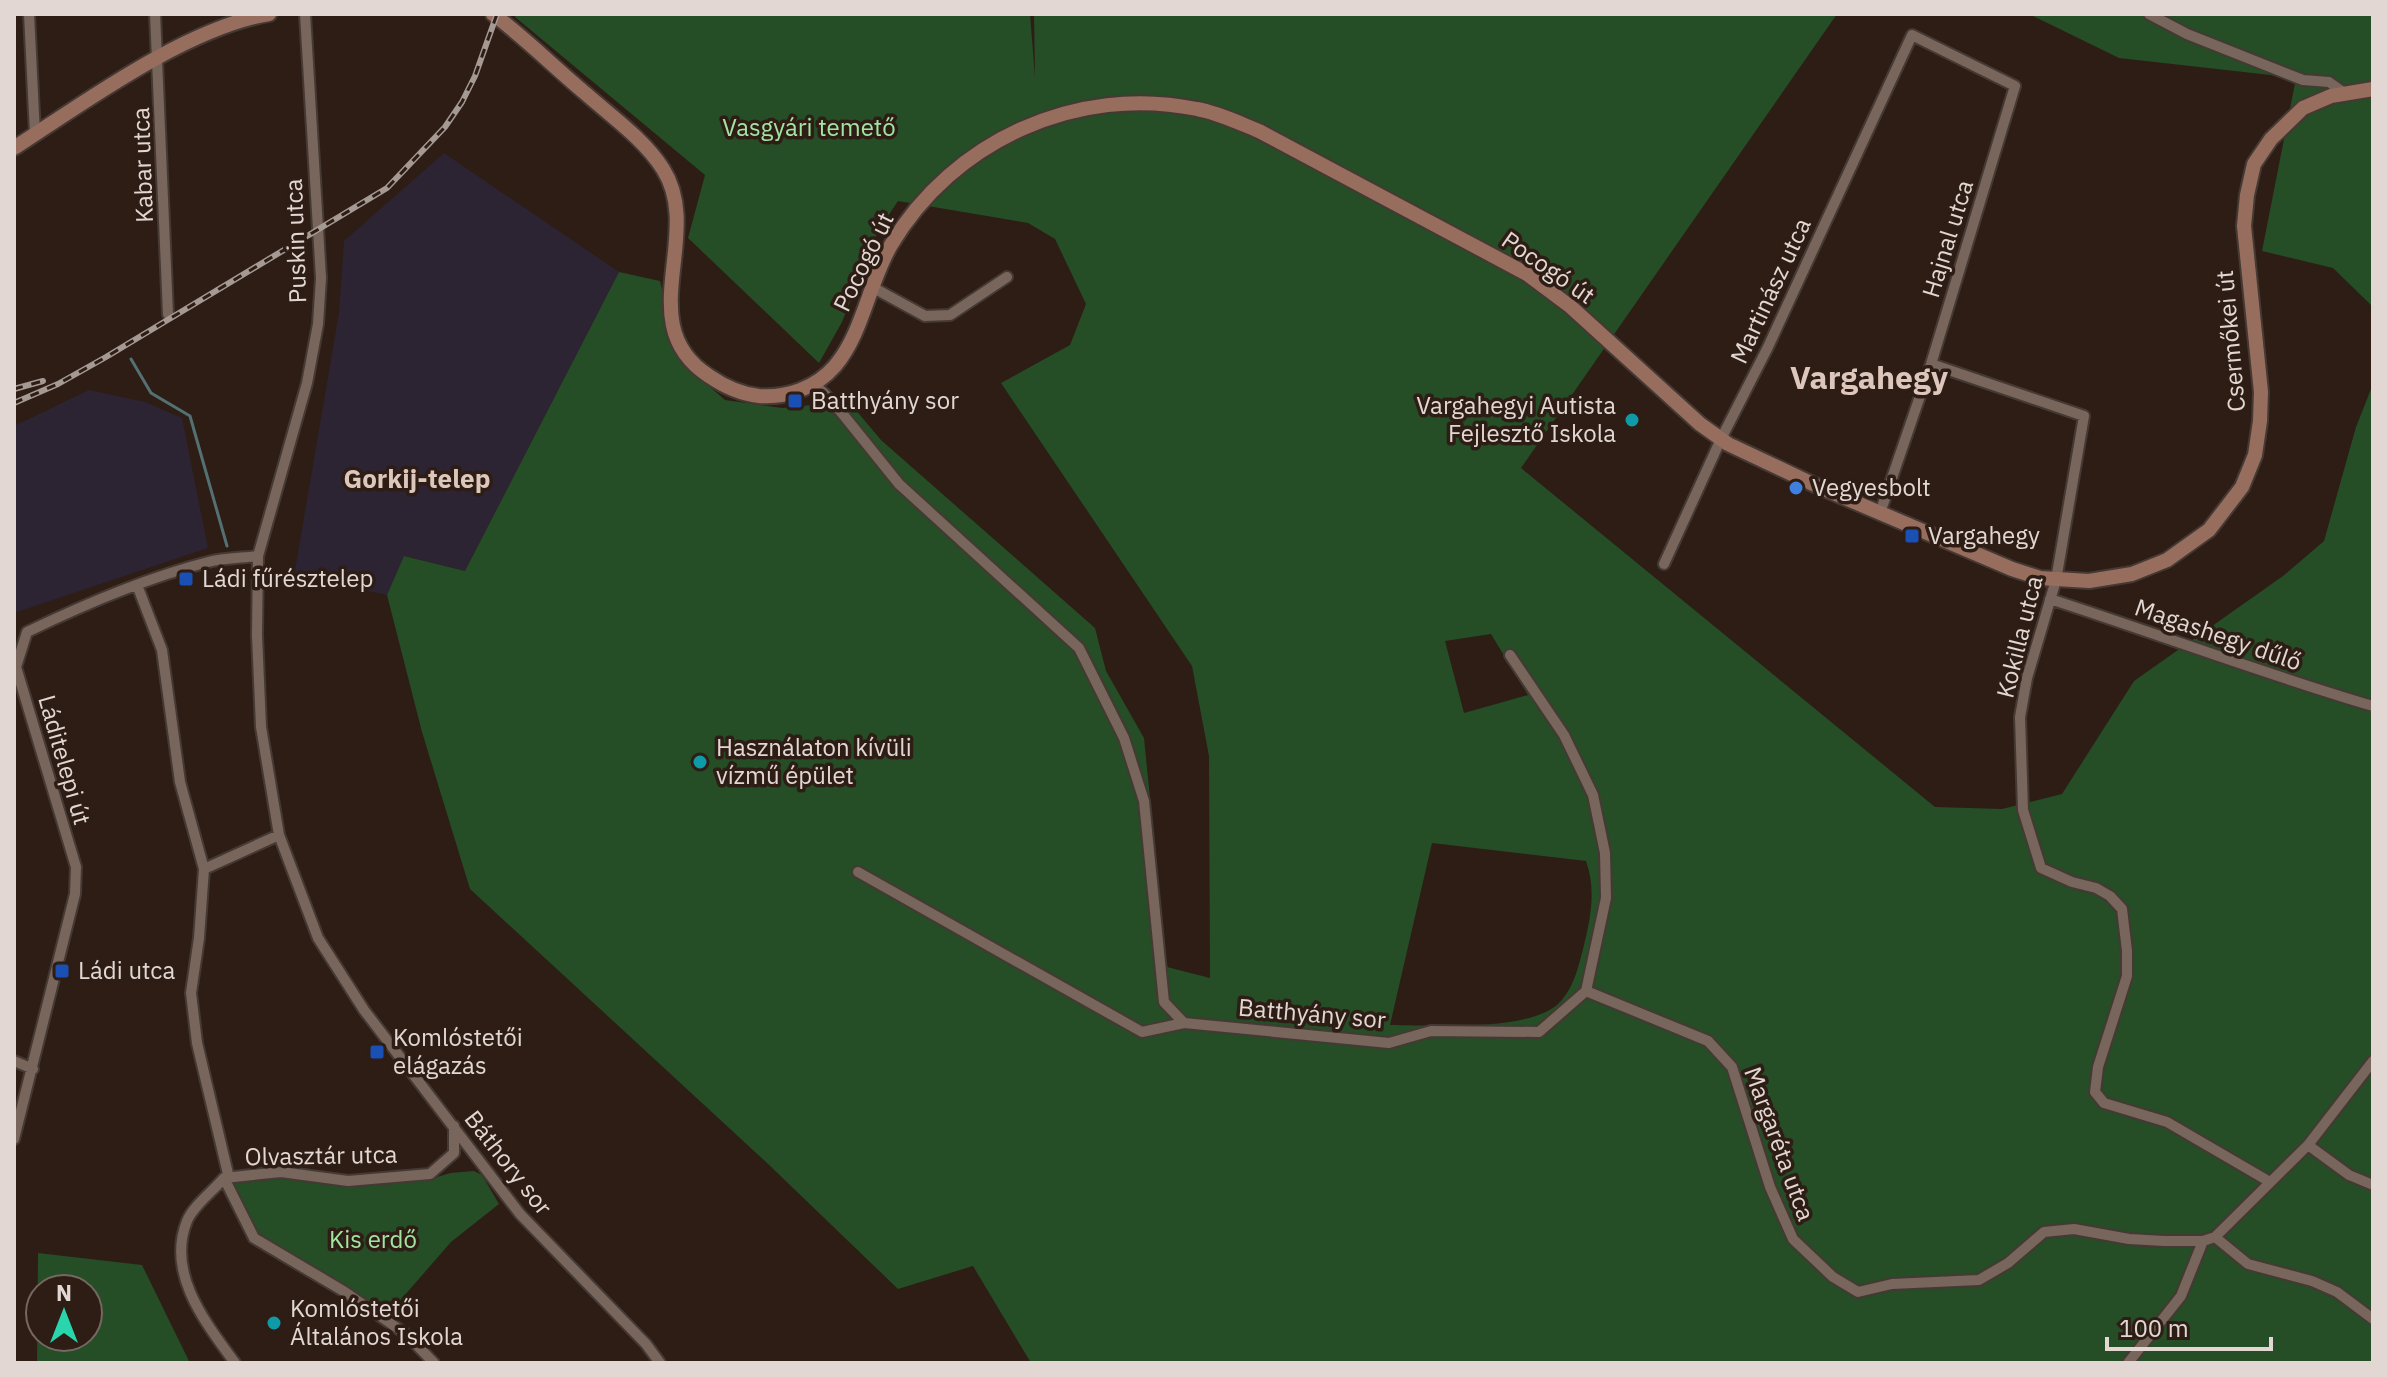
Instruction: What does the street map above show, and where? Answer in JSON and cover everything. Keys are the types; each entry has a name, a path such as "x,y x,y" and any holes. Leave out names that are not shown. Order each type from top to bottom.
{"main road":[{"path":"14,148 158,58 224,25 269,14"},
{"name":"Pocogó út","path":"493,14 629,131 664,170 676,200 677,214 669,287 675,334 687,357 703,373 722,385 747,394 785,395 814,384 837,364 889,248 920,202 943,179 982,150 1027,126 1078,109 1112,104 1165,104 1218,114 1259,131 1527,274 1571,307 1632,363"},
{"name":"Csermőkei út","path":"1632,363 1700,424 1756,458 2012,569 2056,580 2110,579 2158,564 2209,530 2242,487 2255,455 2261,392 2244,226 2254,164 2292,116 2315,102 2343,92 2373,89"}],"street":[{"path":"29,14 35,134"},
{"name":"Kabar utca","path":"155,14 168,314"},
{"name":"Puskin utca","path":"258,556 307,383 318,324 321,278 305,14"},
{"path":"2149,14 2187,34 2303,80 2329,82 2343,92"},
{"name":"Hajnal utca","path":"1880,513 1931,364 2015,86 1912,35"},
{"name":"Martinász utca","path":"1664,564 1912,35"},
{"path":"872,287 925,316 950,315 1007,277"},
{"name":"Kokilla utca","path":"1931,364 2084,416 2056,580 2027,678 2020,717 2023,810 2041,868 2072,882 2096,888 2110,896 2122,909 2127,976 2098,1067 2095,1092 2104,1103 2167,1122 2270,1182"},
{"path":"814,384 833,402 899,484 1079,648 1124,738 1144,801 1164,1002 1184,1023"},
{"name":"Láditelepi út","path":"14,1139 75,894 76,867 16,667 27,632 79,607 137,585 210,562 258,556"},
{"name":"Báthory sor","path":"258,556 261,727 279,835 318,938 364,1010 520,1214 646,1344 660,1363"},
{"path":"137,585 162,650 180,782 204,869 191,993 197,1043 227,1178 254,1238 345,1292 406,1334 434,1363"},
{"name":"Magashegy dűlő","path":"2050,599 2286,680 2373,706"},
{"path":"1510,655 1564,735 1593,795 1605,853 1606,898 1586,991"},
{"path":"204,869 279,835"},
{"name":"Batthyány sor","path":"858,872 1142,1032 1184,1023 1389,1043 1431,1031 1539,1032 1586,991"},
{"name":"Margaréta utca","path":"1586,991 1708,1041 1732,1067 1770,1187 1793,1239 1833,1277 1858,1292 1892,1284 1979,1280 2008,1263 2044,1232 2074,1229 2129,1239 2209,1239"},
{"path":"14,1061 33,1069"},
{"path":"2128,1363 2181,1296 2209,1239 2308,1145 2373,1061"},
{"name":"Olvasztár utca","path":"235,1363 189,1293 179,1258 188,1219 227,1178 281,1172 348,1181 430,1174 454,1153 454,1126"},
{"path":"2308,1145 2349,1175 2373,1185"},
{"path":"2209,1239 2248,1264 2312,1281 2337,1292 2373,1319"}],"shaded area":[{"path":"444,153 619,272 465,571 405,556 387,595 294,576 339,313 344,241"},
{"path":"89,390 145,402 182,418 208,548 14,613 14,426"}],"green space":[{"name":"Vasgyári temető","path":"516,14 1030,14 1035,77 1034,14 1837,14 1521,468 1935,807 2002,809 2062,794 2134,681 2283,576 2324,541 2356,427 2373,384 2373,1363 1031,1363 973,1266 898,1289 766,1162 470,889 422,732 387,595 404,556 465,571 619,272 660,281 668,339 694,373 725,400 782,408 812,405 844,396 881,440 1095,628 1106,671 1144,738 1167,967 1210,978 1209,756 1192,666 1001,383 1070,345 1086,304 1055,239 1028,223 898,201 878,231 842,322 819,363 688,238 705,175 515,17","holes":["1491,634 1528,695 1464,713 1445,641","1432,843 1586,861 1592,892 1589,924 1576,974 1561,1001 1547,1011 1505,1023 1390,1025"]},
{"path":"2029,14 2373,14 2373,307 2333,268 2262,251 2296,78 2119,58"},
{"name":"Kis erdő","path":"474,1171 482,1175 499,1204 451,1242 384,1319 254,1238 229,1178 281,1172 348,1181 431,1179 450,1173"},
{"path":"38,1253 142,1265 190,1363 37,1363 37,1353 104,1353 104,1273 38,1273"}],"waterway":[{"path":"131,359 151,393 190,416 227,546"}],"railway":[{"path":"14,403 58,384 106,357 387,188 445,127 462,102 475,76 497,14"},
{"path":"14,389 43,381"}],"place":[{"name":"Batthyány sor","path":"795,401"},
{"name":"Vargahegyi Autista Fejlesztő Iskola","path":"1632,420"},
{"name":"Vegyesbolt","path":"1796,488"},
{"name":"Vargahegy","path":"1912,536"},
{"name":"Ládi fűrésztelep","path":"186,579"},
{"name":"Használaton kívüli vízmű épület","path":"700,762"},
{"name":"Ládi utca","path":"62,971"},
{"name":"Komlóstetői elágazás","path":"377,1052"},
{"name":"Komlóstetői Általános Iskola","path":"274,1323"}],"district":[{"name":"Vargahegy","path":"1869,378"},
{"name":"Gorkij-telep","path":"417,479"}]}
